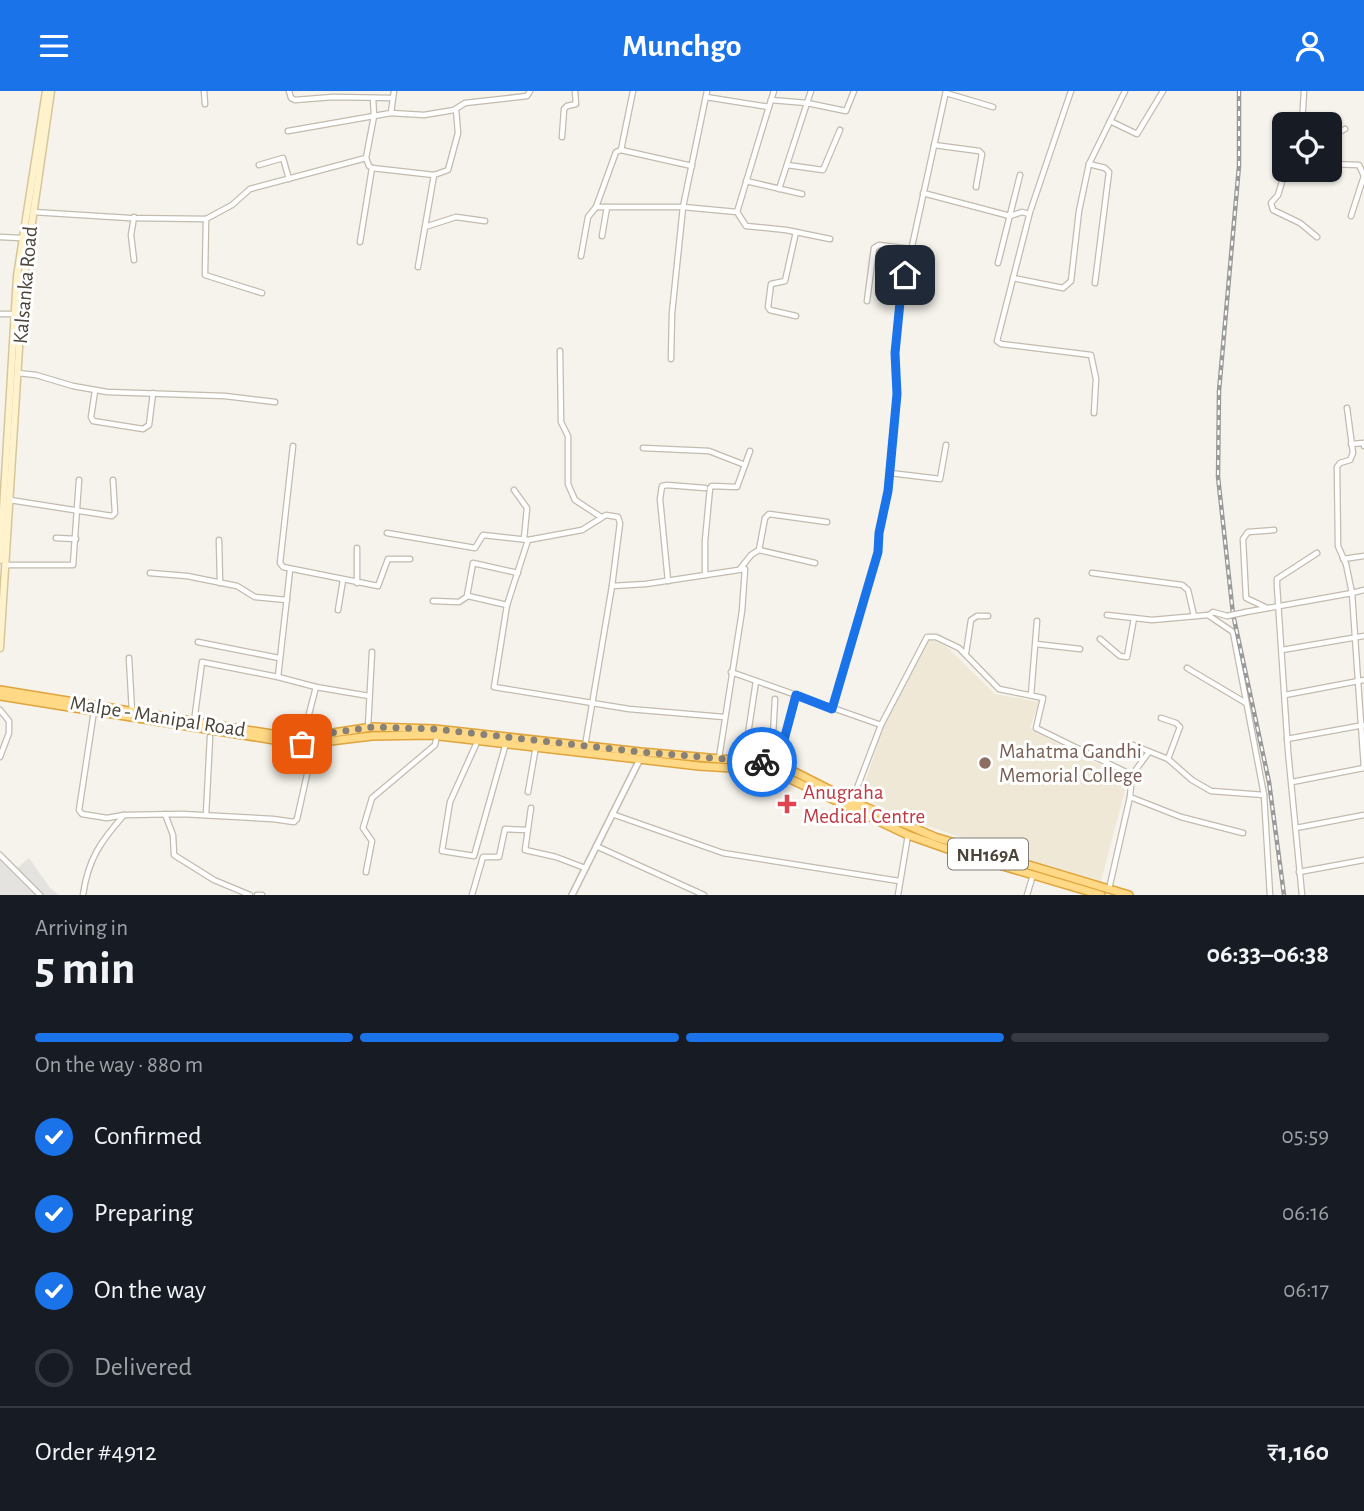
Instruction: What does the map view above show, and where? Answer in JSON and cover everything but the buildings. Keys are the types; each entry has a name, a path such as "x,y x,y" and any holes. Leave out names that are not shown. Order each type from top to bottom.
{"highway":[{"name":"Malpe - Manipal Road","path":"0,690 314,743 357,736 437,735 640,759 752,761 799,773 852,801 920,831 1033,875 1101,895"},
{"name":"Malpe - Manipal Road","path":"0,697 303,740 368,728 435,729 751,768 777,773 908,835 1129,895"}],"main road":[{"name":"Kalsanka Road","path":"0,648 4,498 18,373 23,285 48,91"},
{"path":"4,498 3,444 21,238 48,91"}],"street":[{"path":"204,91 205,104"},
{"path":"289,91 291,98 295,100 333,94 392,98"},
{"path":"391,113 394,91"},
{"path":"288,131 391,113 421,115 456,109 465,103 529,96 530,91"},
{"path":"562,137 565,109 576,104 575,91"},
{"path":"621,150 633,91"},
{"path":"774,91 737,212 746,226 830,239"},
{"path":"779,189 811,91"},
{"path":"771,100 807,103 846,111 855,91"},
{"path":"1072,91 1030,214 998,343 1091,355 1096,379 1094,413"},
{"path":"1013,278 1063,288 1071,281 1079,212 1089,165 1125,91"},
{"path":"1110,121 1135,134 1139,133 1163,91"},
{"path":"1303,112 1304,91"},
{"path":"832,709 878,552 890,473 897,394 895,353 900,302 946,92 993,107"},
{"path":"671,359 675,280 683,207 706,94 769,107"},
{"path":"373,98 374,116 366,158 372,168 434,175 444,173 448,170 458,133 456,109"},
{"path":"787,165 823,170 840,130"},
{"path":"933,145 979,151 982,154 976,187"},
{"path":"581,256 589,217 596,207 616,152 621,150 692,166"},
{"path":"259,165 283,158 289,179"},
{"path":"32,212 206,219 232,205 248,191 366,158"},
{"path":"1342,164 1359,165 1364,176 1351,216"},
{"path":"1089,165 1105,168 1109,172 1095,283"},
{"path":"360,242 372,168"},
{"path":"418,267 434,175"},
{"path":"998,263 1020,175"},
{"path":"746,181 802,194"},
{"path":"1282,182 1278,195 1271,203 1273,210 1300,223 1317,237"},
{"path":"923,193 1010,216 1022,212 1030,214"},
{"path":"596,207 683,207 737,212"},
{"path":"602,236 607,207"},
{"path":"425,227 456,217 485,221"},
{"path":"134,218 131,235 134,260"},
{"path":"206,219 205,275 262,293"},
{"path":"796,232 785,281 771,284 768,307 796,316"},
{"path":"0,237 21,238"},
{"path":"867,301 874,247 879,245 911,249"},
{"path":"0,314 15,314"},
{"path":"560,351 561,422 568,436 568,484 575,500 601,517"},
{"path":"18,373 95,390 225,396 275,402"},
{"path":"95,390 91,417 93,421 143,429 149,425 153,393"},
{"path":"1292,782 1364,768 1361,681 1354,638 1352,593 1338,546 1337,467 1350,460 1353,453 1347,408"},
{"path":"1352,444 1364,443 1364,446"},
{"path":"890,473 940,479 946,445"},
{"path":"293,446 280,563 283,568 380,586 388,559 410,559"},
{"path":"643,448 709,451 745,465"},
{"path":"705,575 709,488 736,489 750,451"},
{"path":"2,562 69,567 73,565 79,480"},
{"path":"4,498 114,515 113,480"},
{"path":"668,581 660,499 662,487 667,485 705,488"},
{"path":"514,490 527,508 526,539 507,605 494,687 591,703 724,717"},
{"path":"759,550 765,518 769,514 827,523"},
{"path":"387,533 475,548 478,547 482,535 526,539 582,530 595,524 601,517 618,517 620,520 612,586 585,746"},
{"path":"1269,609 1246,598 1244,539 1248,532 1274,530"},
{"path":"56,538 76,539"},
{"path":"219,540 220,583"},
{"path":"357,548 357,583"},
{"path":"740,570 751,555 759,550 815,563"},
{"path":"1302,895 1287,739 1277,579 1317,553"},
{"path":"1343,559 1364,556"},
{"path":"433,601 459,603 467,596 473,563 518,573"},
{"path":"612,586 668,581 745,569 743,611 718,759"},
{"path":"278,677 290,570"},
{"path":"150,573 187,576 237,586 255,597 287,600"},
{"path":"1092,573 1182,585 1188,590 1194,617"},
{"path":"338,610 343,580"},
{"path":"1107,615 1152,620 1194,617 1213,612 1227,616 1364,590"},
{"path":"467,596 507,605"},
{"path":"1208,615 1233,632 1264,795 1269,895"},
{"path":"965,654 973,617 988,616"},
{"path":"1100,639 1121,656 1127,657 1134,618"},
{"path":"1031,695 1037,621"},
{"path":"852,801 881,725 927,636 936,637 959,648 999,689 1043,698 1036,728 1132,775"},
{"path":"1282,650 1364,636"},
{"path":"198,642 279,658"},
{"path":"1035,643 1080,649"},
{"path":"368,728 372,652"},
{"path":"129,659 132,712"},
{"path":"194,722 202,662 369,696"},
{"path":"1187,668 1247,704"},
{"path":"731,671 881,725"},
{"path":"756,681 748,734 786,736"},
{"path":"1285,695 1361,681"},
{"path":"303,740 316,687"},
{"path":"777,766 796,695"},
{"path":"773,735 775,699"},
{"path":"0,710 9,722 9,733 0,757"},
{"path":"94,711 80,812 107,818 124,814 165,814 296,821 314,743"},
{"path":"1161,717 1180,727 1168,759"},
{"path":"1287,739 1362,725"},
{"path":"366,872 372,841 363,828 371,801 435,745 437,735"},
{"path":"206,815 210,737"},
{"path":"478,739 450,801 442,851 499,857 505,829 527,830"},
{"path":"474,856 506,743"},
{"path":"1133,745 1168,759 1192,780 1217,793 1264,795"},
{"path":"528,792 536,746"},
{"path":"1109,890 1130,797 1132,775 1149,752"},
{"path":"573,895 640,759"},
{"path":"1130,797 1181,817 1242,833"},
{"path":"531,808 525,849 585,868"},
{"path":"83,895 86,872 101,842 124,814"},
{"path":"165,814 173,834 174,855 214,880 250,895"},
{"path":"612,814 723,853 899,881"},
{"path":"1296,828 1364,815"},
{"path":"898,895 908,835"},
{"path":"596,846 704,895"},
{"path":"0,855 40,895"},
{"path":"472,895 482,857"},
{"path":"1299,872 1364,860"},
{"path":"1027,895 1033,875"},
{"path":"257,895 262,895"}],"shaded area":[{"name":"Mahatma Gandhi Memorial College","path":"929,638 947,647 995,694 1039,702 1030,728 1076,754 1119,773 1125,790 1101,881 1022,858 904,818 860,797 885,723"},
{"path":"0,855 15,870 29,858 50,888 59,895 0,895"}],"railway":[{"path":"1239,91 1239,166 1219,391 1218,477 1233,614 1269,782 1284,895"}],"way so far":[{"path":"302,744 303,737 372,727 435,729 685,757 762,762"}],"place":[{"name":"Mahatma Gandhi Memorial College","path":"985,763"},
{"name":"Anugraha Medical Centre","path":"787,804"}],"route":[{"path":"762,762 777,766 796,695 832,709 860,619 878,552 888,491 897,394 895,353 905,275"}]}
